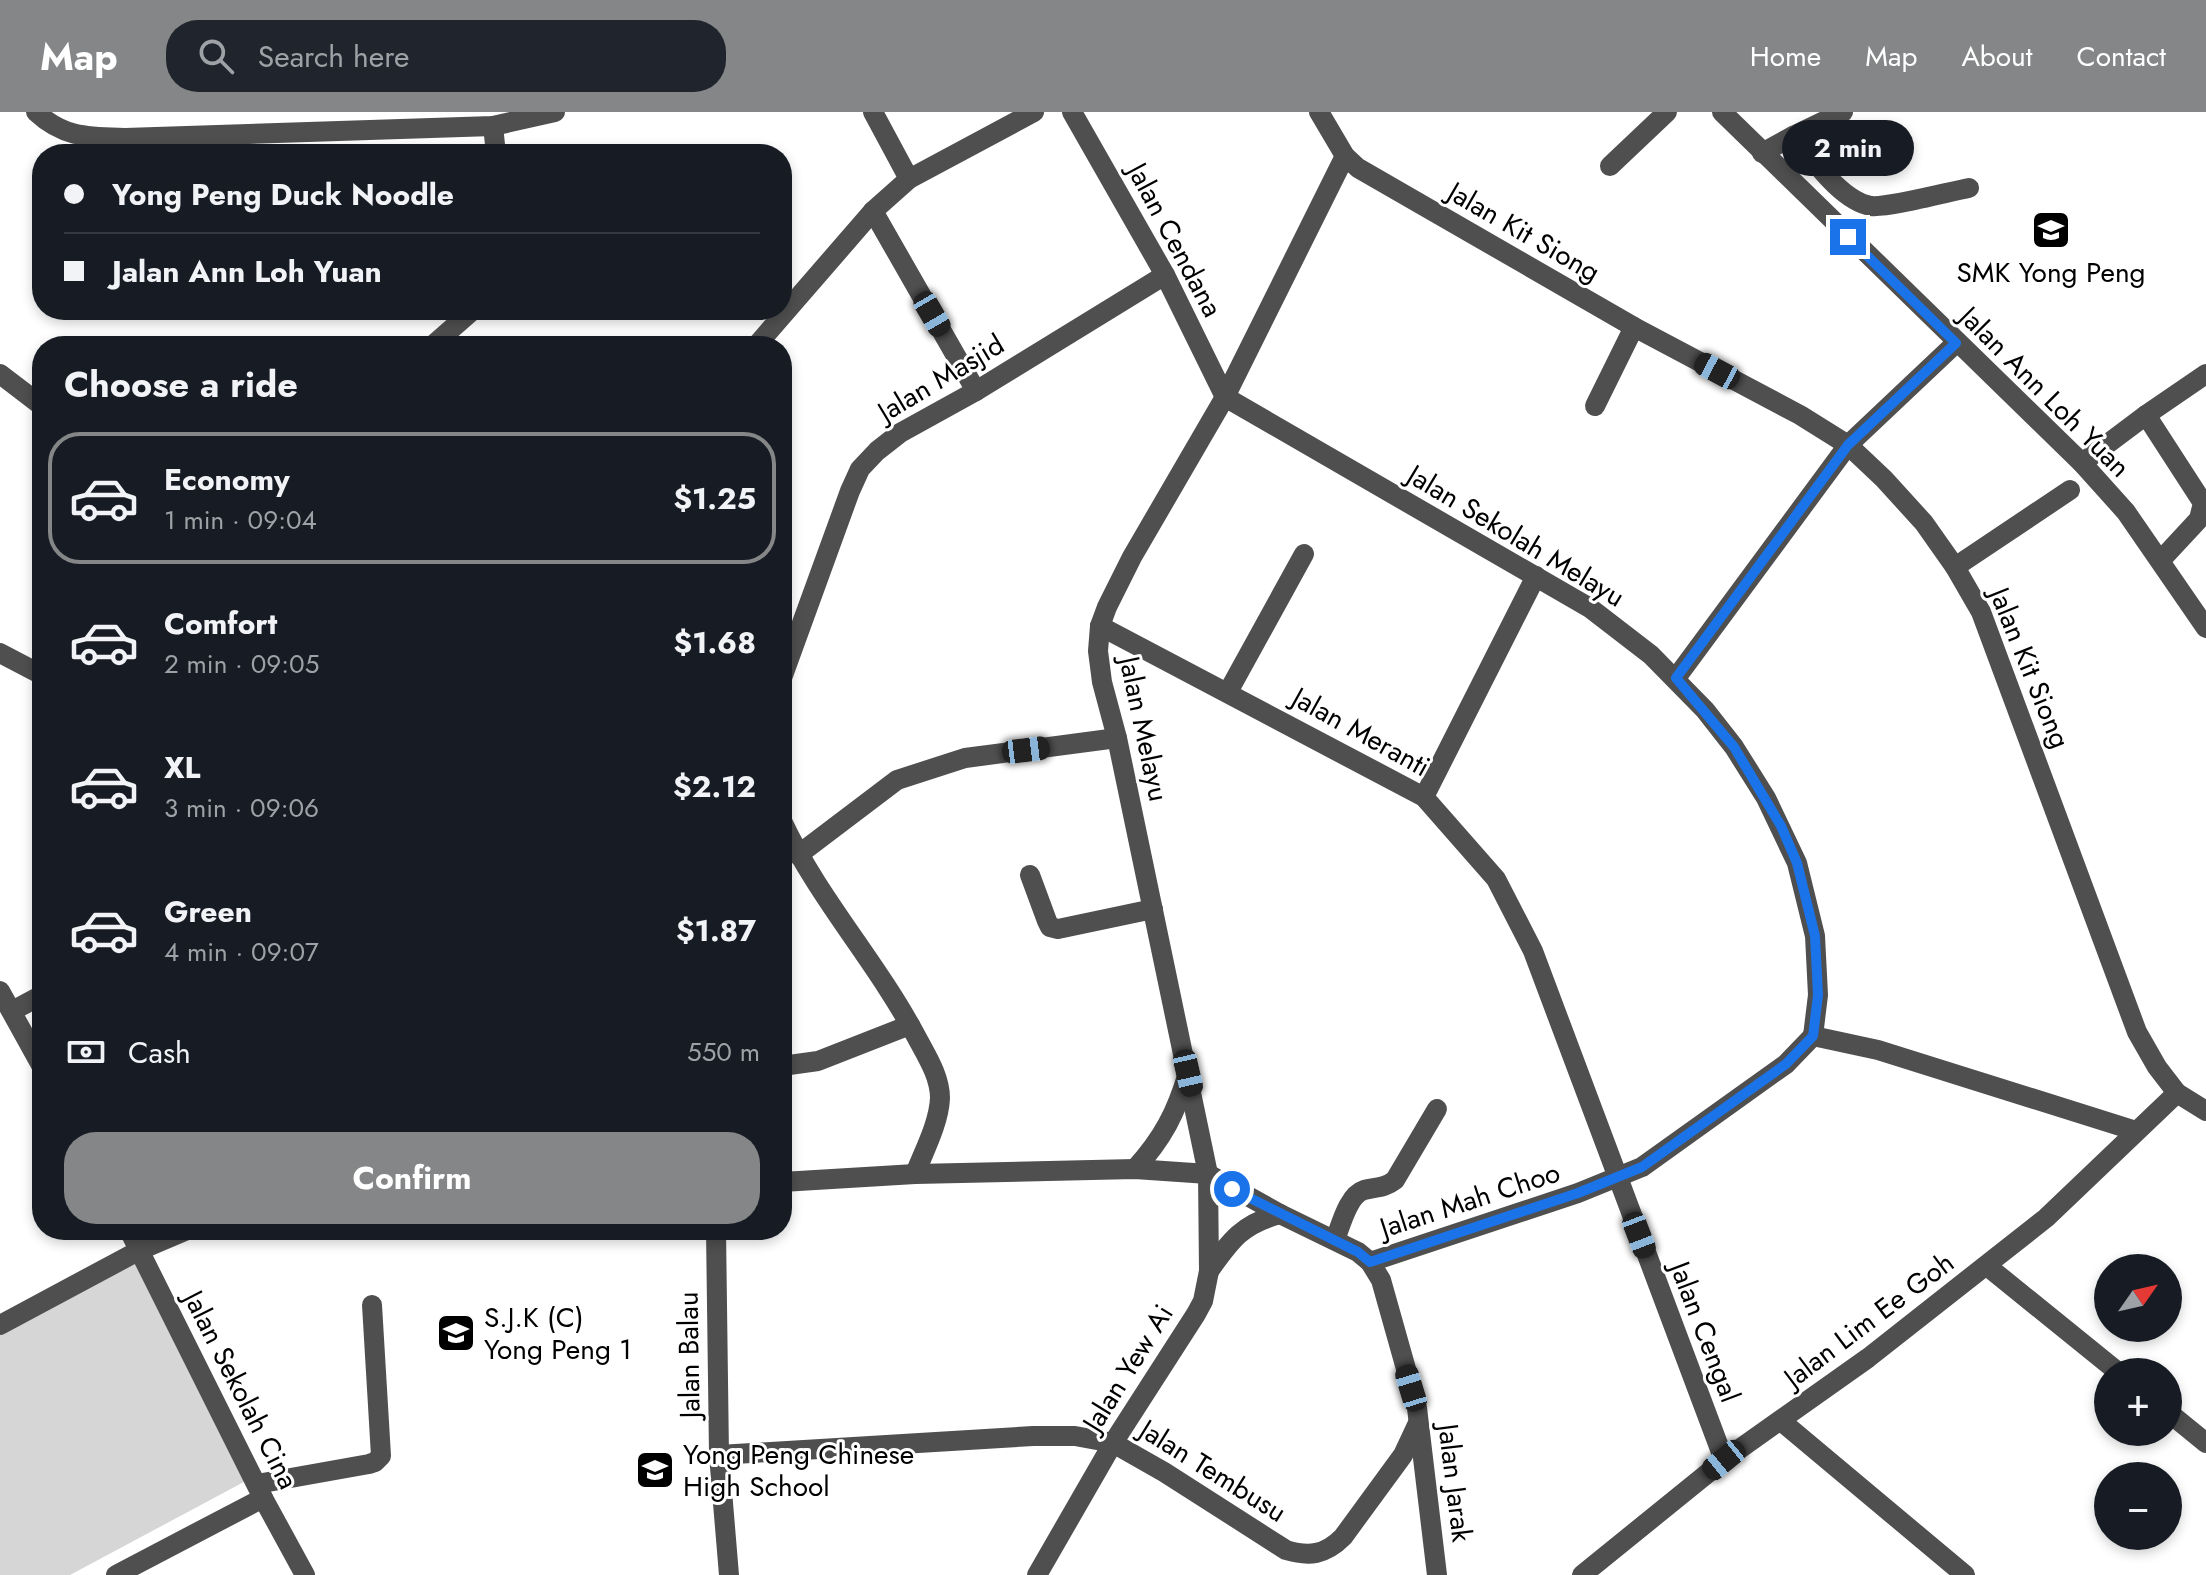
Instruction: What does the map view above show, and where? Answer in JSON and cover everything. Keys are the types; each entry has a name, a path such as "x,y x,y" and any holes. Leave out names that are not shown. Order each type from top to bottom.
{"street":[{"path":"36,112 61,131 100,137 438,120 493,126 555,112"},
{"path":"873,112 909,179"},
{"path":"792,304 873,211 909,179 1034,112"},
{"name":"Jalan Cendana","path":"1072,112 1165,275 1225,397"},
{"name":"Jalan Kit Siong","path":"1319,112 1345,156 1358,168 1634,327 1800,415 1848,445 1924,523 1981,612 2137,1032 2157,1067 2177,1093 2206,1111"},
{"path":"1610,166 1667,112"},
{"path":"1762,153 1843,112"},
{"name":"Jalan Ann Loh Yuan","path":"1734,115 1762,153 2082,463 2126,512 2206,628"},
{"path":"493,126 495,144"},
{"path":"1793,136 1840,190 1856,201 1873,206 1969,188"},
{"name":"Jalan Melayu","path":"1208,1174 1117,738 1102,682 1098,651 1100,626 1132,557 1225,397 1345,156"},
{"path":"873,211 976,391"},
{"name":"Jalan Masjid","path":"792,651 860,469 877,451 900,433 976,391 1165,275"},
{"path":"443,336 462,320"},
{"path":"765,336 779,320"},
{"path":"1595,406 1634,327"},
{"path":"1676,678 1848,445 1956,343"},
{"path":"0,374 32,398"},
{"path":"2082,463 2206,374"},
{"name":"Jalan Sekolah Melayu","path":"1225,397 1590,608 1676,678 1734,747 1781,826 1797,863 1815,936 1818,995 1813,1036"},
{"path":"2146,415 2203,503 2199,519 2161,560"},
{"path":"1955,567 2070,490"},
{"path":"1228,692 1304,554"},
{"path":"1424,797 1536,576"},
{"name":"Jalan Meranti","path":"1100,626 1424,797 1496,879 1516,914 1533,951 1618,1178"},
{"path":"0,653 32,670"},
{"path":"798,855 897,780 965,758 1117,738"},
{"path":"792,842 884,980 939,1084 940,1101 915,1174"},
{"path":"1030,875 1050,927 1058,929 1153,909"},
{"path":"0,991 32,1048"},
{"path":"12,1011 32,1000"},
{"path":"792,1065 818,1061 910,1025"},
{"path":"1813,1036 1878,1050 2136,1131"},
{"name":"Jalan Mah Choo","path":"792,1181 915,1174 1135,1169 1208,1174 1335,1240 1370,1262 1618,1178 1642,1167 1786,1064 1813,1036"},
{"path":"1135,1169 1170,1121 1188,1073"},
{"name":"Jalan Lim Ee Goh","path":"1582,1575 1724,1460 1781,1421 1987,1266 2077,1191 2177,1093"},
{"path":"1335,1240 1353,1197 1361,1191 1387,1186 1395,1180 1437,1109"},
{"name":"Jalan Yew Ai","path":"1037,1575 1113,1443 1203,1301 1209,1271 1208,1174"},
{"name":"Jalan Cengal","path":"1618,1178 1724,1460"},
{"path":"1209,1271 1243,1228 1280,1214"},
{"name":"Jalan Sekolah Cina","path":"134,1240 305,1575"},
{"path":"0,1325 164,1240"},
{"name":"Jalan Balau","path":"716,1240 719,1455 729,1575"},
{"name":"Jalan Jarak","path":"1370,1262 1381,1280 1417,1408 1437,1575"},
{"path":"1987,1266 2101,1358"},
{"path":"116,1575 260,1491 369,1464 381,1456 372,1305"},
{"path":"1781,1421 1965,1575"},
{"name":"Jalan Tembusu","path":"719,1455 1075,1436 1113,1443 1286,1550 1302,1555 1331,1548 1343,1537 1403,1455 1418,1423"},
{"path":"2182,1423 2206,1443"}],"shaded area":[{"path":"135,1251 255,1476 70,1575 0,1575 0,1323"}],"place":[{"name":"SMK Yong Peng","path":"2051,230"},
{"name":"S.J.K (C) Yong Peng 1","path":"456,1333"},
{"name":"Yong Peng Chinese High School","path":"655,1470"}],"route":[{"path":"1232,1189 1358,1252 1370,1262 1578,1193 1642,1167 1786,1064 1813,1036 1818,995 1815,936 1797,863 1766,798 1734,747 1676,678 1848,445 1956,343 1848,237"}]}
